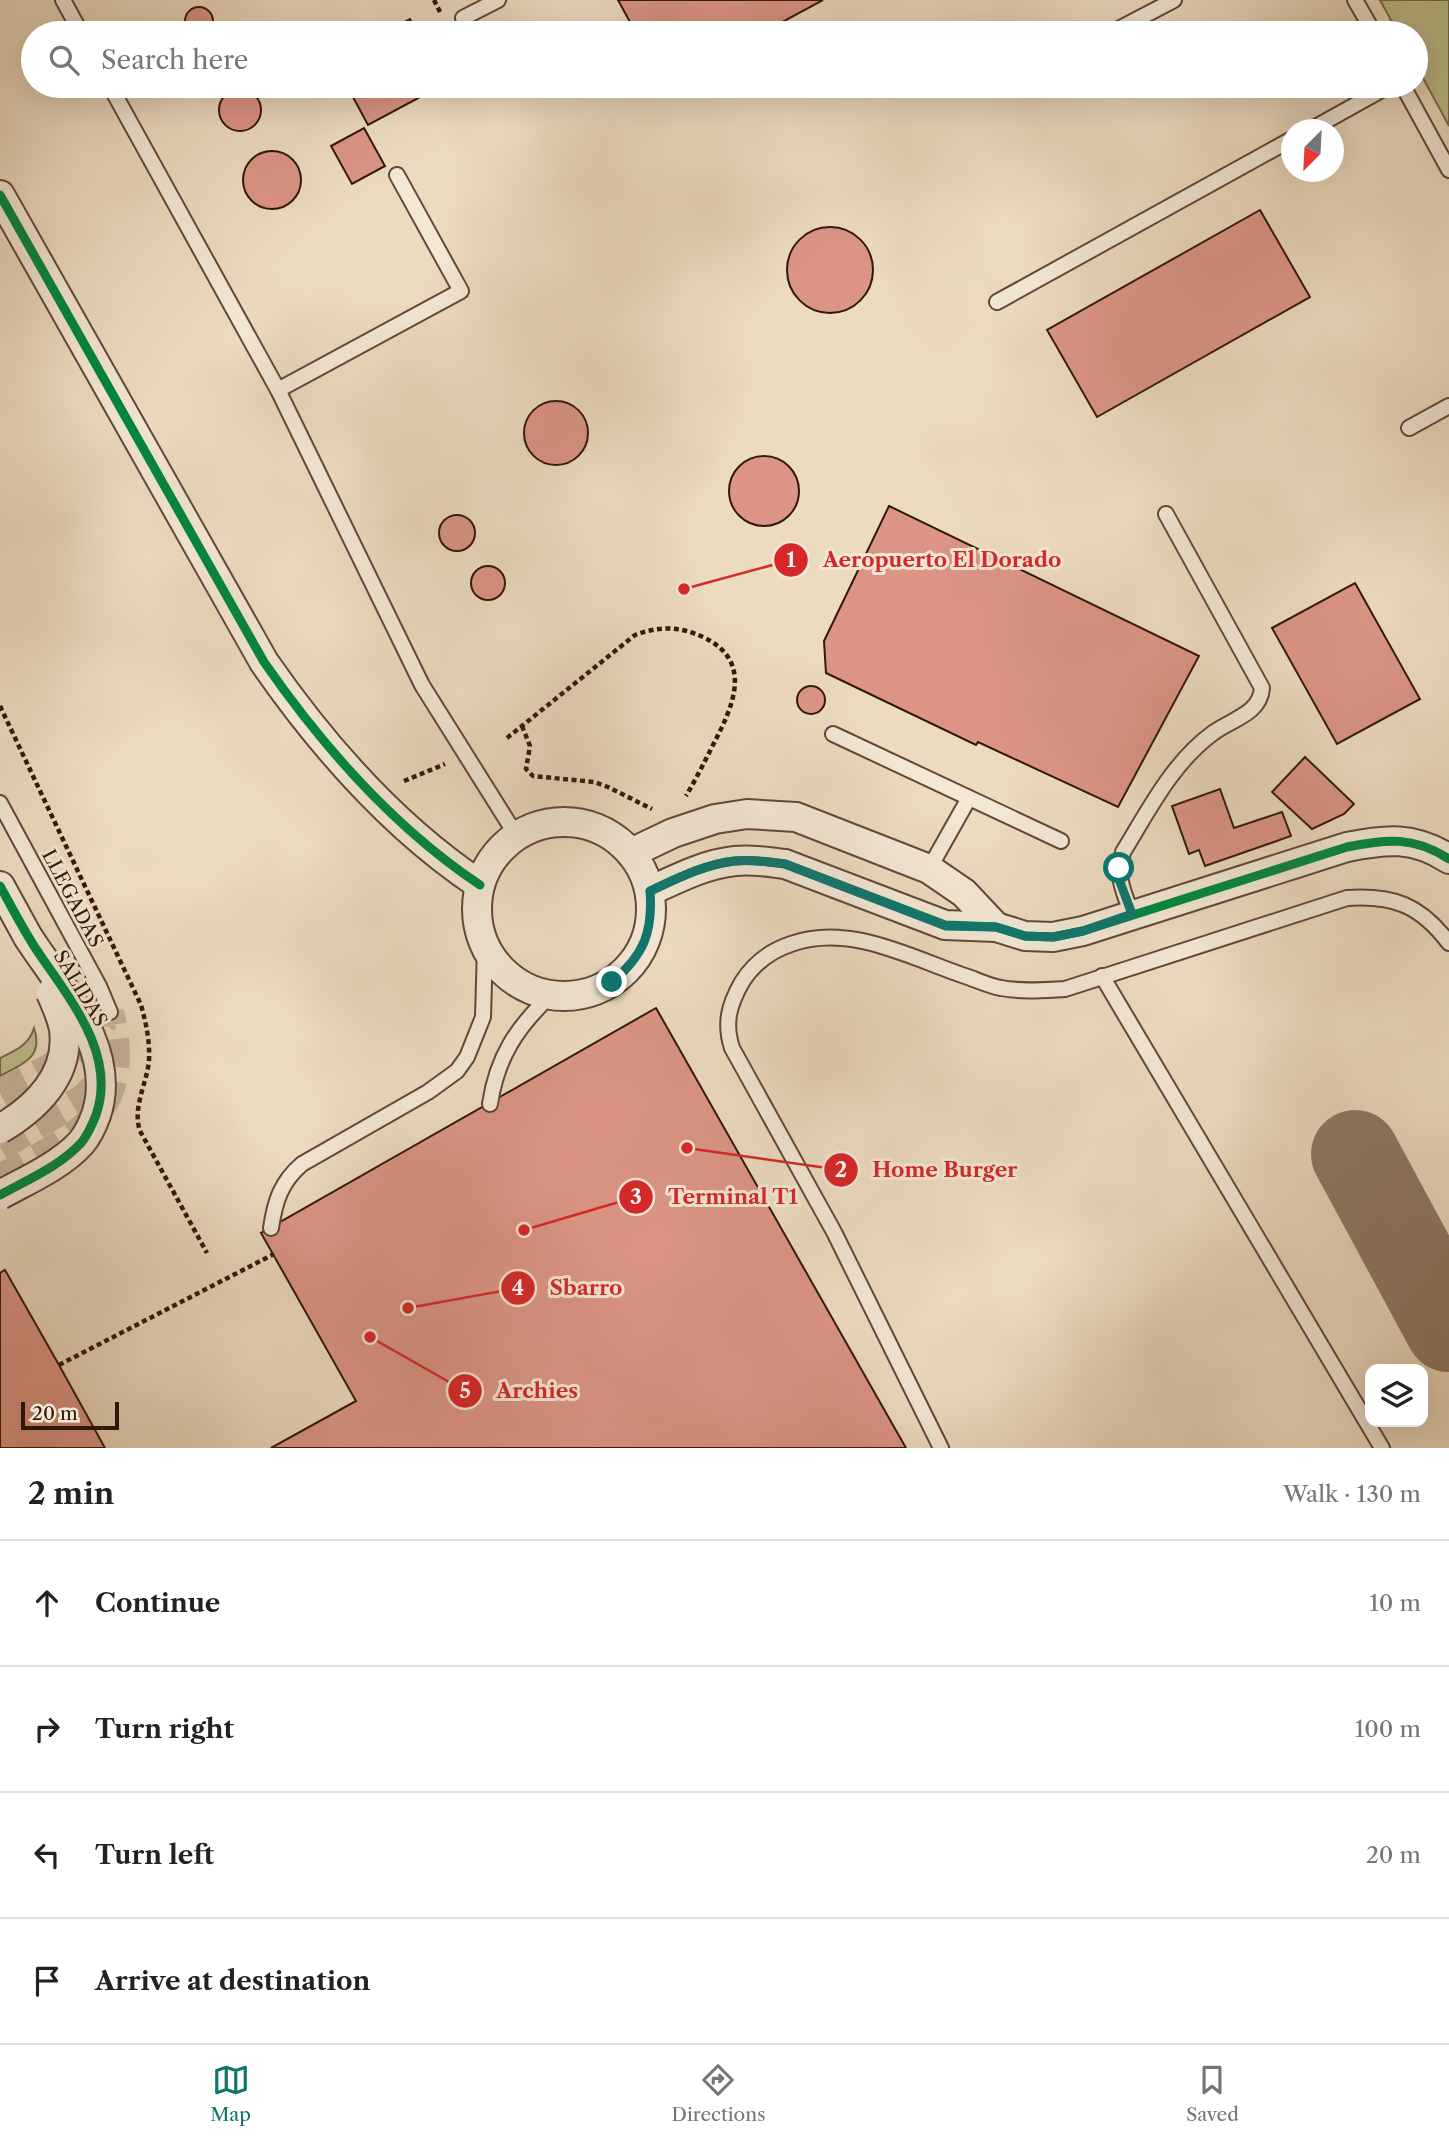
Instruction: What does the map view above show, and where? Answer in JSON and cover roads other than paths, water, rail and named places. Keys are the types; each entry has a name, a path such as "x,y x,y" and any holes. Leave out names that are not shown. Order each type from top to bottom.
{"street":[{"path":"0,195 259,652 284,690 325,744 380,804 447,863 480,885"},
{"path":"631,853 673,833 715,819 747,814 796,817 929,869 964,893 996,927"},
{"path":"556,822 597,828 616,839 631,853 643,871 650,891 652,912 649,932 628,969 612,982 593,991 572,996 551,995 512,979 485,947 477,906 480,885 500,848 516,835 535,826 556,822"},
{"path":"650,891 710,867 734,861 758,860 785,864 946,926 996,927 1025,936 1053,937 1083,931 1347,847 1376,841 1404,841 1425,846 1449,859"},
{"name":"SALIDAS","path":"0,886 28,937 93,1041 99,1062 101,1096 90,1131 82,1143 47,1169 0,1195"},
{"name":"SALIDAS","path":"0,1129 26,1113 40,1099 50,1086 63,1058 65,1044 61,1018 28,937"}],"lane":[{"path":"62,0 74,21"},
{"path":"463,18 498,0"},
{"path":"1134,21 1174,0"},
{"path":"1356,0 1367,21"},
{"path":"117,98 278,390 422,685 516,835"},
{"path":"1330,119 1367,98"},
{"path":"1410,98 1449,170"},
{"path":"997,302 1281,145"},
{"path":"278,390 461,291 397,176"},
{"path":"1409,428 1449,406"},
{"path":"1132,914 1120,882 1119,868 1123,852 1176,766 1213,733 1254,707 1261,699 1262,688 1166,514"},
{"path":"833,734 1060,841"},
{"path":"929,869 969,798"},
{"name":"LLEGADAS","path":"0,803 110,1012"},
{"path":"941,1448 835,1232 732,1048 727,1031 728,1010 755,964 778,948 807,938 837,937 872,943 999,988 1065,989 1347,898 1371,896 1392,899 1417,911 1439,930 1449,943"},
{"path":"271,1228 280,1189 290,1174 302,1164 428,1092 457,1071 467,1057 483,1017 485,947"},
{"path":"1102,976 1382,1448"},
{"path":"489,1104 502,1060 513,1038 526,1019 551,995"}],"tunnel":[{"path":"0,1178 75,1134 93,1118 106,1099 114,1075 116,1047 110,1012"},
{"path":"0,1093 44,1071 70,1054 83,1044 105,1019"},
{"path":"0,1147 85,1097 96,1084 102,1066"}],"place":[{"name":"Aeropuerto El Dorado","path":"684,589"},
{"name":"Home Burger","path":"687,1148"},
{"name":"Terminal T1","path":"524,1230"},
{"name":"Sbarro","path":"408,1308"},
{"name":"Archies","path":"370,1337"}]}
